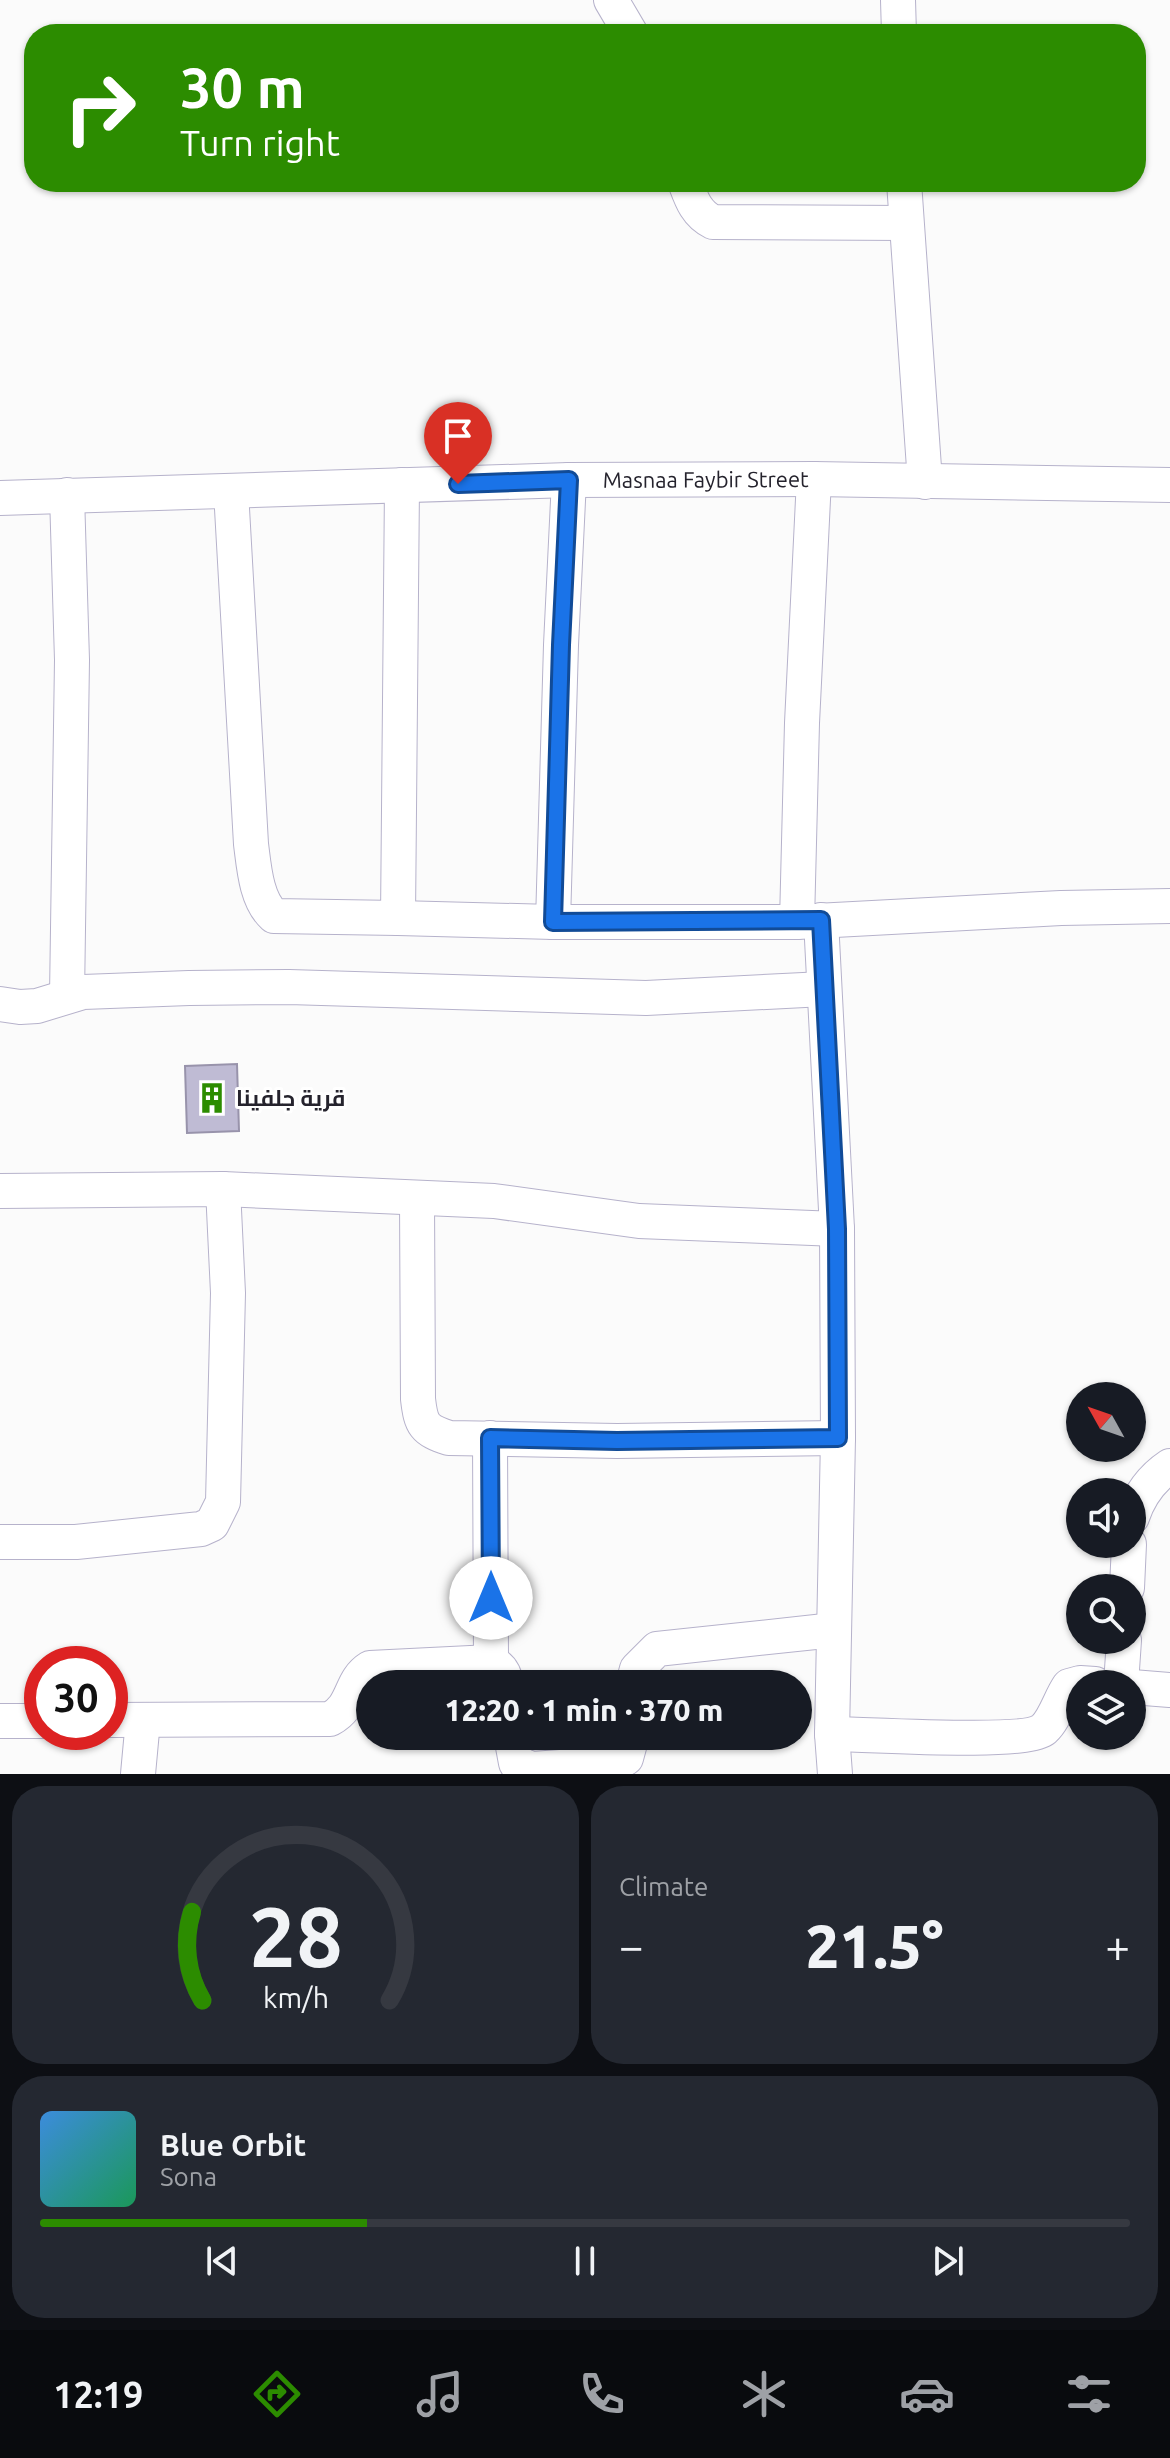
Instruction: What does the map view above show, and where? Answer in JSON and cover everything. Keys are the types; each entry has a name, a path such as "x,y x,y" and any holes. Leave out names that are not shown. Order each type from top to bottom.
{"street":[{"path":"611,0 625,24"},
{"path":"898,0 899,24"},
{"path":"689,192 694,206 703,217 713,222 906,223"},
{"path":"904,192 925,482"},
{"path":"814,479 802,723 809,921 824,989 837,1229 838,1438 832,1734 835,1774"},
{"name":"Masnaa Faybir Street","path":"0,498 569,480 814,479 1170,485"},
{"path":"553,922 569,480"},
{"path":"398,918 402,485"},
{"path":"231,491 251,844 263,900 274,916 553,922 809,921 1061,908 1170,906"},
{"path":"67,495 72,660 67,996"},
{"path":"0,1004 37,1006 67,996 132,989 289,987 646,998 824,989"},
{"path":"0,1191 223,1189 494,1201 685,1224 837,1229"},
{"path":"0,1542 76,1542 201,1529 212,1524 220,1512 224,1477 228,1293 223,1189"},
{"path":"417,1199 418,1399 420,1420 431,1433 449,1438 617,1441 838,1438"},
{"path":"490,1438 498,1670"},
{"path":"1146,1491 1157,1475 1170,1466"},
{"path":"637,1670 657,1649 834,1630"},
{"path":"367,1670 421,1670"},
{"path":"128,1720 330,1719 347,1706 356,1685"},
{"path":"1146,1688 1170,1690"},
{"path":"832,1734 964,1738 1033,1735 1044,1728 1066,1691"},
{"path":"0,1721 24,1721"},
{"path":"128,1729 138,1774"},
{"path":"510,1758 532,1769 618,1763 626,1758 628,1750"}],"building":[{"name":"قرية جلفينا","path":"237,1064 239,1131 187,1133 185,1066"}],"place":[{"name":"قرية جلفينا","path":"212,1098"}],"route":[{"path":"458,484 569,480 553,922 821,920 837,1229 838,1438 617,1441 490,1438 491,1598"}]}
